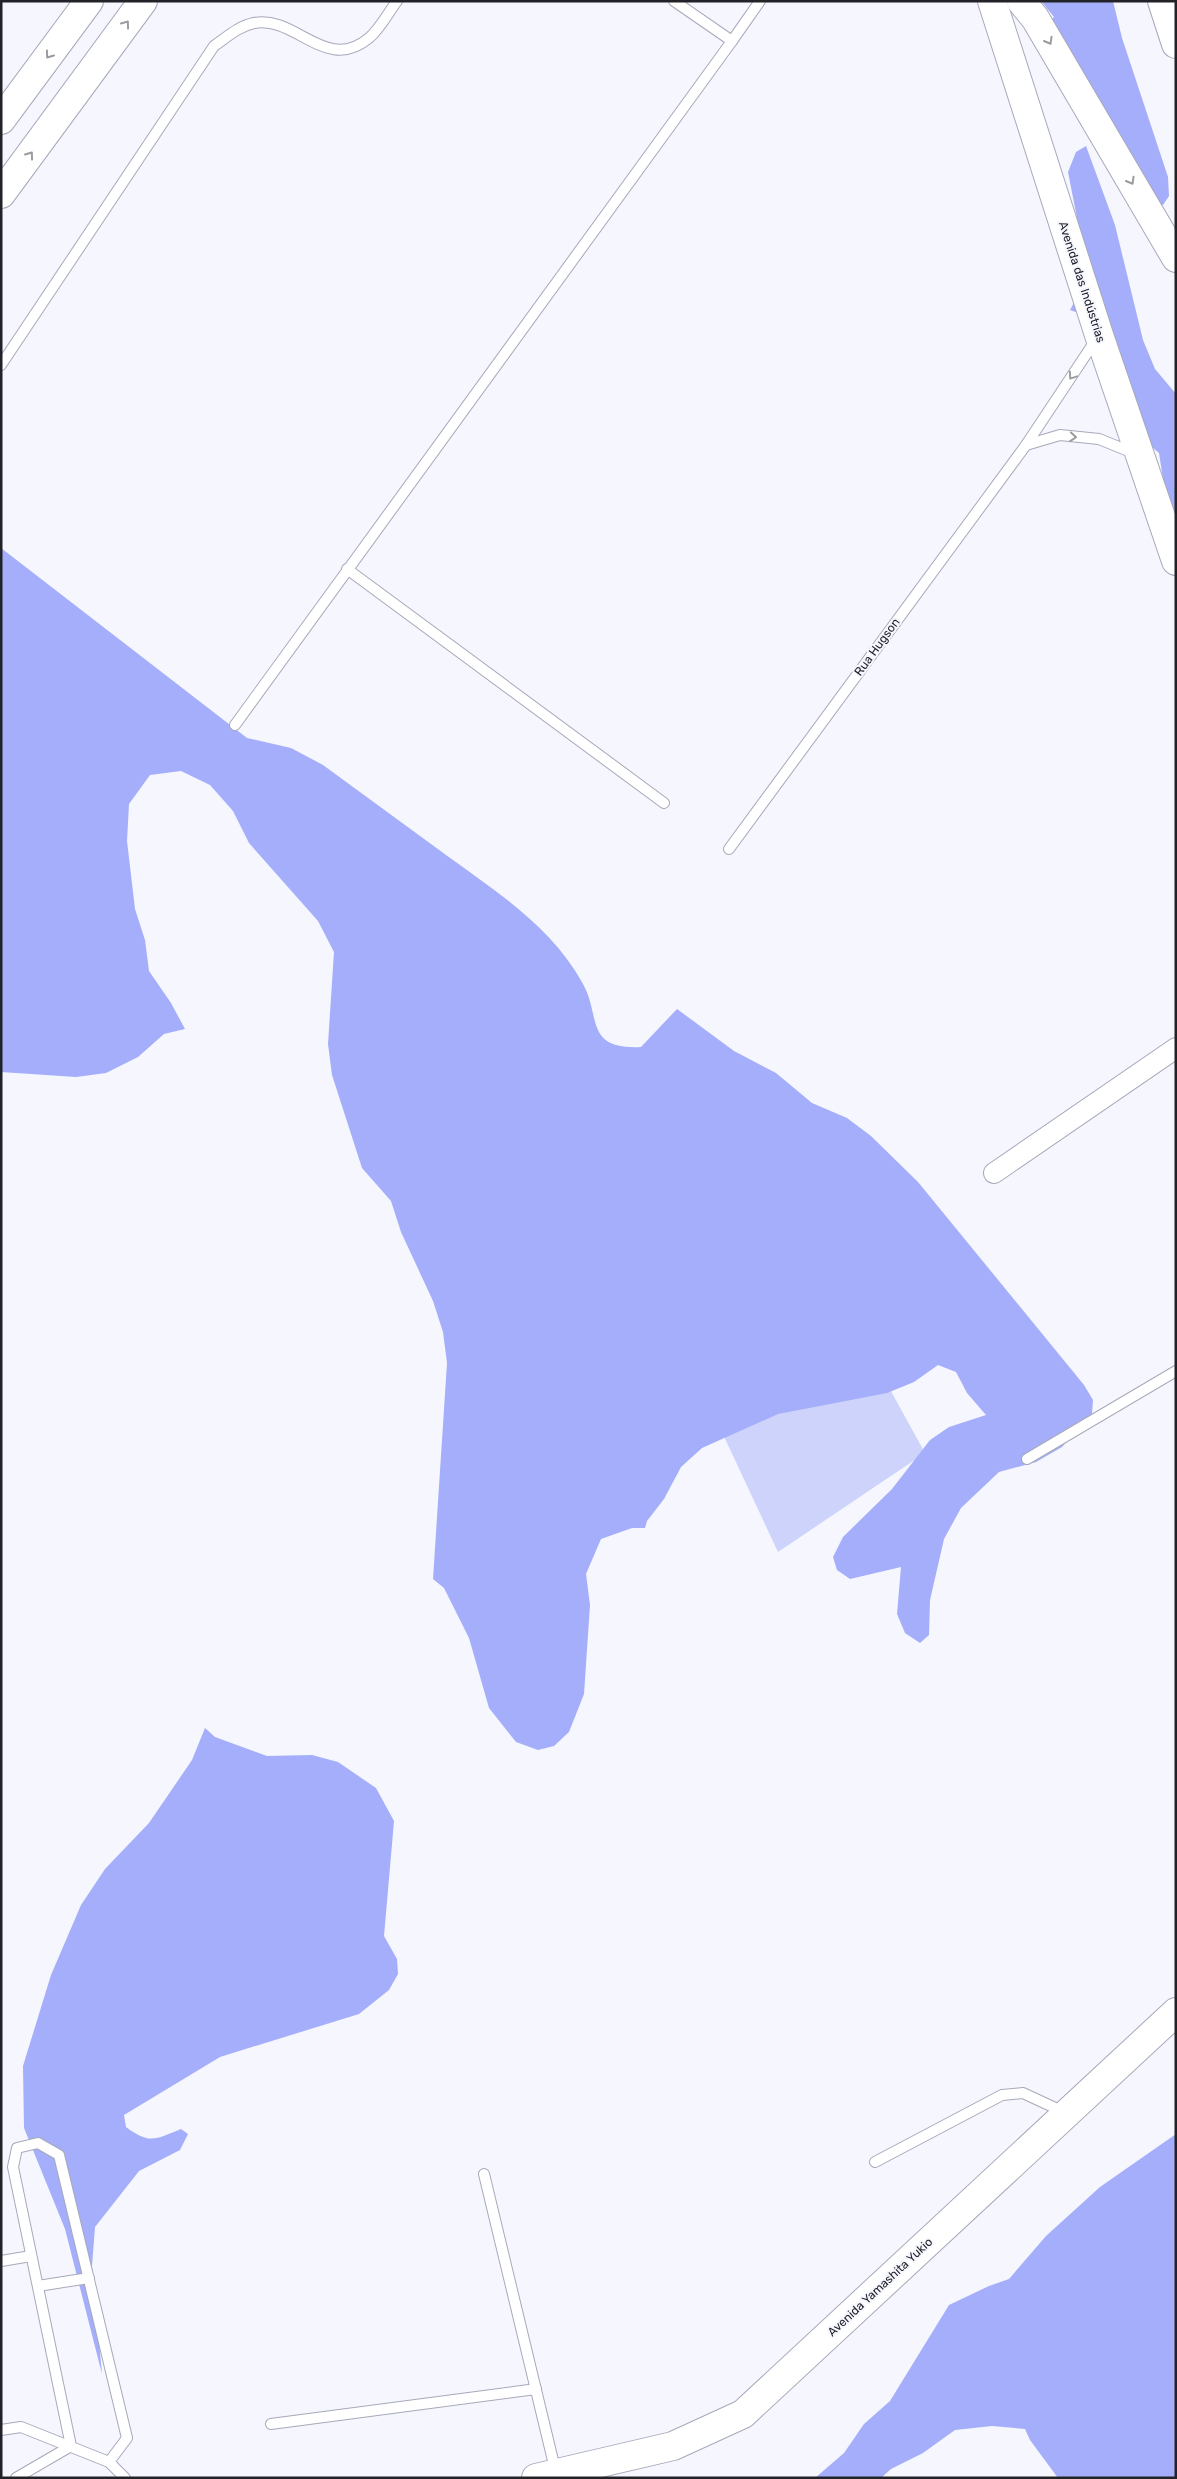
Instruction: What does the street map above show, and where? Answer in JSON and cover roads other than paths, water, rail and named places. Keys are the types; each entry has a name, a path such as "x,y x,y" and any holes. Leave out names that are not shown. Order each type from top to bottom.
{"main road":[{"path":"3,115 89,1"},
{"path":"1,194 143,1"},
{"name":"Avenida das Indústrias","path":"992,1 1099,335 1176,561"},
{"path":"1021,1 1035,18 1176,258"},
{"path":"1162,1 1176,44"},
{"path":"72,24 107,49"},
{"name":"Avenida Yamashita Yukio","path":"546,2476 674,2446 743,2414 1176,2012"}],"street":[{"path":"994,1173 1176,1048"}],"lane":[{"path":"1,365 214,46 239,28 255,23 280,25 329,50 353,48 370,38 397,1"},
{"path":"674,1 732,40"},
{"path":"235,725 760,1"},
{"name":"Rua Hugson","path":"729,849 1026,445 1099,335"},
{"path":"1026,445 1060,435 1099,439 1140,456"},
{"path":"347,569 664,803"},
{"path":"1027,1459 1176,1371"},
{"path":"875,2162 1002,2095 1023,2093 1066,2114"},
{"path":"71,2446 13,2167 17,2148 38,2144 59,2155 127,2438 109,2462"},
{"path":"484,2174 536,2389 546,2476"},
{"path":"1,2261 31,2256"},
{"path":"38,2286 89,2278"},
{"path":"271,2424 536,2389"},
{"path":"1,2430 21,2427 71,2446 109,2462 125,2478"},
{"path":"16,2478 71,2446"}]}
